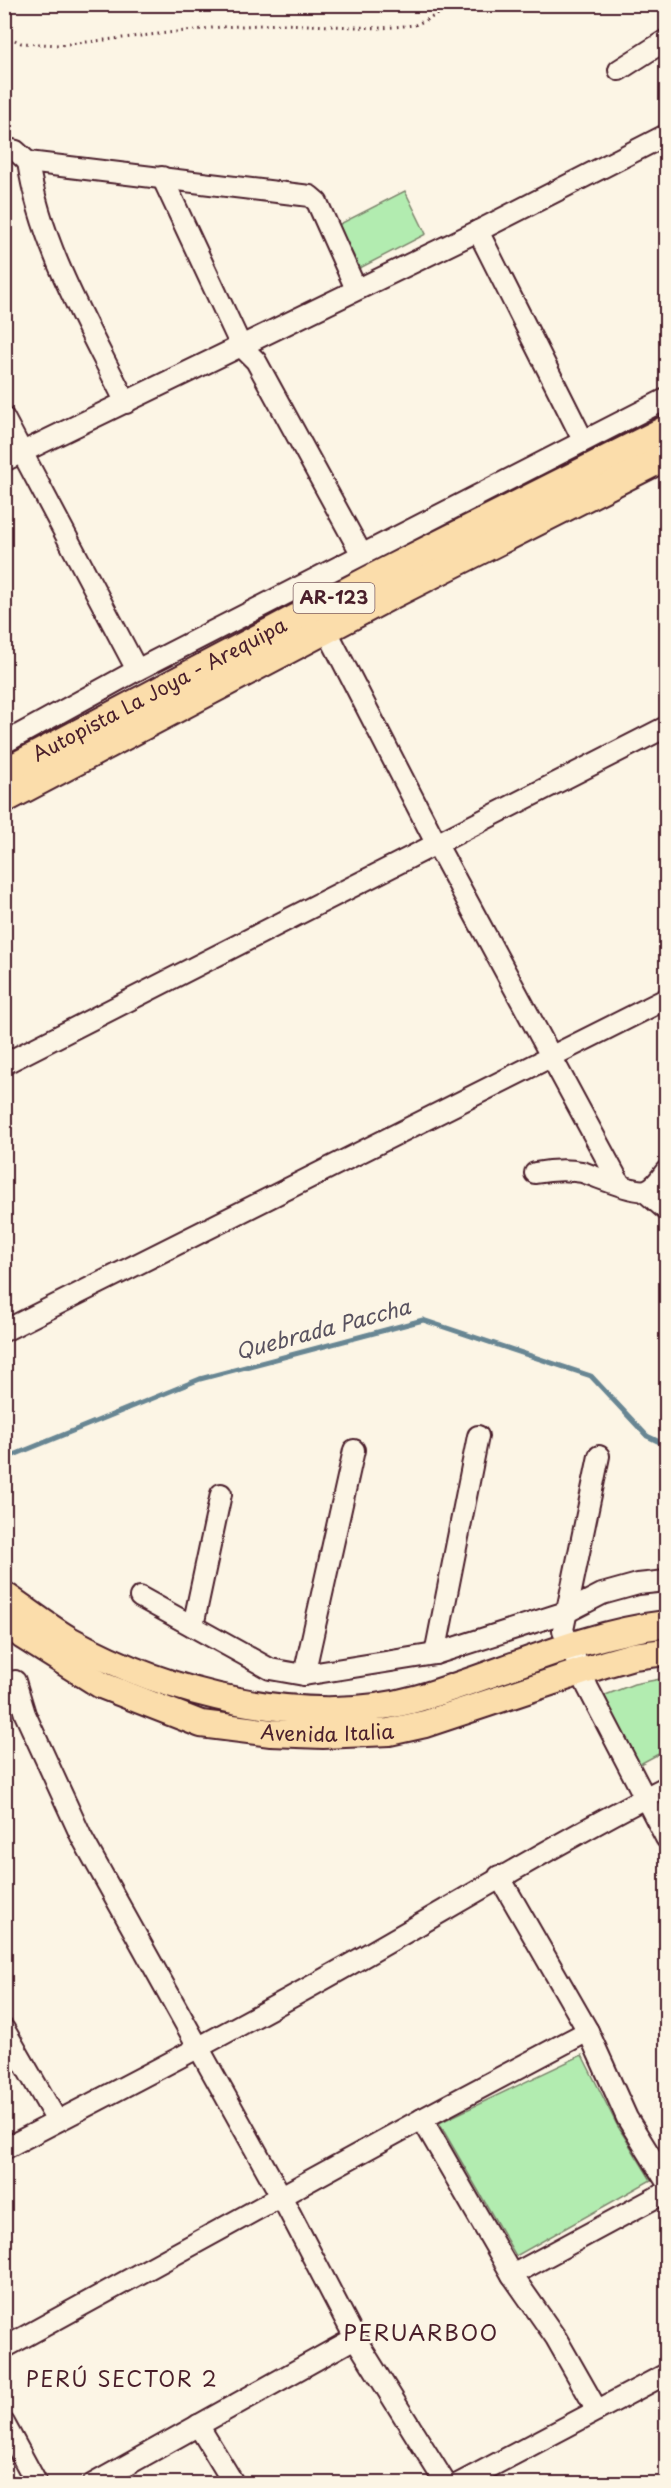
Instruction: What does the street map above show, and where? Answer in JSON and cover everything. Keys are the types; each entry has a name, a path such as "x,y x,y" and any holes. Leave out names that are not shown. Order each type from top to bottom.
{"main road":[{"name":"Autopista La Joya - Arequipa","path":"4,772 375,576 666,429"},
{"name":"Autopista La Joya - Arequipa","path":"4,800 327,631 666,458"},
{"name":"Avenida Italia","path":"4,1594 68,1638 142,1673 207,1694 265,1705 324,1710 376,1707 419,1698 568,1647 608,1635 666,1623"},
{"name":"Avenida Italia","path":"4,1619 23,1636 101,1685 201,1724 271,1733 313,1735 389,1732 425,1724 633,1656 666,1652"}],"street":[{"path":"619,70 666,40"},
{"path":"4,461 478,231 666,135"},
{"path":"4,148 16,151 28,162 310,195 317,202 356,289"},
{"path":"28,162 34,200 52,248 126,403"},
{"path":"162,177 241,346 256,361 361,553"},
{"path":"478,231 584,440"},
{"path":"4,743 137,670 361,553 666,399"},
{"path":"4,418 24,451 137,670"},
{"path":"327,631 436,843 621,1184"},
{"path":"4,1064 666,727"},
{"path":"4,1331 666,999"},
{"path":"536,1173 556,1169 584,1173 597,1180 644,1191 666,1210"},
{"path":"644,1191 653,1187 666,1171"},
{"path":"435,1654 478,1436"},
{"path":"304,1675 354,1450"},
{"path":"599,1456 569,1611 563,1630 568,1647 666,1838"},
{"path":"194,1626 221,1494"},
{"path":"140,1597 270,1669 304,1675 435,1654 569,1611 602,1594 638,1584 666,1581"},
{"path":"15,1681 24,1714 81,1836 197,2049 281,2196 355,2338 446,2484"},
{"path":"4,2149 197,2049 350,1964 499,1876 666,1787"},
{"path":"499,1876 588,2031 627,2118 666,2181"},
{"path":"4,2029 57,2121"},
{"path":"4,2348 422,2119 588,2031"},
{"path":"422,2119 512,2275 556,2338 597,2410"},
{"path":"512,2275 666,2192"},
{"path":"93,2484 355,2338"},
{"path":"458,2484 666,2374"},
{"path":"4,2423 37,2484"},
{"path":"198,2425 234,2484"}],"path":[{"path":"4,35 21,43 60,45 221,27 282,24 382,28 415,25 461,4"}],"green space":[{"path":"405,191 426,234 360,268 338,225"},
{"path":"666,1678 666,1750 640,1764 603,1696 634,1684"},
{"path":"582,2055 617,2125 651,2180 516,2256 439,2123"}],"waterway":[{"name":"Quebrada Paccha","path":"4,1459 200,1379 423,1320 591,1376 647,1436 666,1445"}],"district":[{"name":"PERUARBOO","path":"421,2333"},
{"name":"PERÚ SECTOR 2","path":"122,2380"}]}
